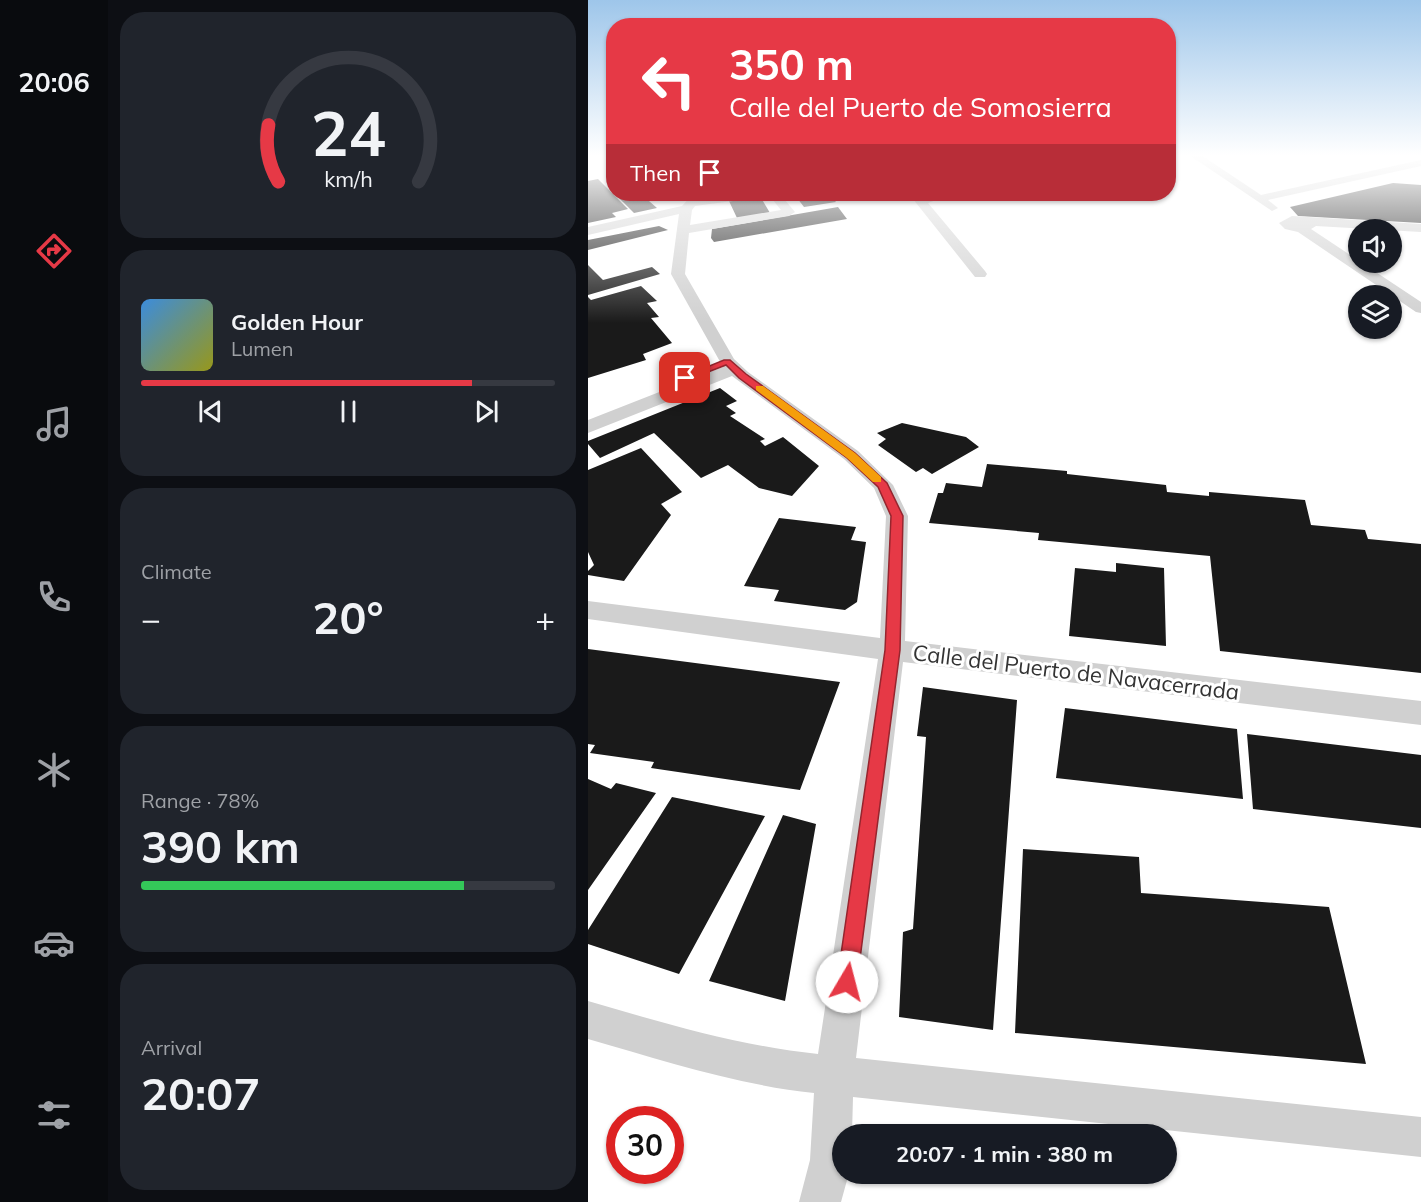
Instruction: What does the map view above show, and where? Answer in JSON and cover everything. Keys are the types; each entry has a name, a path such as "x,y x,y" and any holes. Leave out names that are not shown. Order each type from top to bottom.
{"street":[{"path":"588,231 659,211"},
{"path":"689,211 684,230 678,274 730,365 851,455 883,485 897,516 892,650 834,1077 831,1160 820,1202"},
{"path":"684,230 788,211"},
{"path":"929,211 980,274"},
{"path":"1278,211 1421,309"},
{"path":"1298,224 1316,222 1421,228"},
{"path":"588,415 730,365"},
{"path":"588,427 730,365"},
{"name":"Calle del Puerto de Navacerrada","path":"588,610 892,650 1421,713"},
{"path":"588,1020 650,1038 782,1070 1421,1137"}],"building":[{"path":"588,211 620,211 612,213 616,217 588,223"},
{"path":"734,211 769,211 770,213 737,218"},
{"path":"815,211 841,211 847,219 714,242 711,238 712,229"},
{"path":"1294,211 1421,211 1421,223 1402,222 1402,219 1298,216"},
{"path":"659,226 668,230 588,250 588,240"},
{"path":"588,265 603,280 652,267 660,274 588,295"},
{"path":"641,286 657,301 647,303 659,317 651,318 672,343 643,354 646,360 588,378 588,297 591,300"},
{"path":"720,388 737,401 726,406 736,413 730,416 765,439 760,441 765,446 783,437 819,466 792,496 759,488 728,465 701,478 654,433 600,458 588,444 588,441"},
{"path":"902,423 966,437 979,447 932,474 923,468 916,472 878,445 886,439 877,433"},
{"path":"641,448 682,492 661,504 671,515 624,581 588,575 588,571 594,565 588,552 588,470"},
{"path":"987,464 1067,471 1067,474 1166,485 1167,492 1209,496 1209,492 1305,500 1311,525 1365,530 1368,539 1421,544 1421,673 1220,651 1210,556 1038,540 1039,533 929,523 938,493 943,493 946,483 982,487"},
{"path":"779,518 856,527 851,540 866,542 857,602 845,610 774,601 779,590 744,586"},
{"path":"1116,563 1164,568 1166,646 1069,636 1075,568 1116,572"},
{"path":"588,649 840,682 800,790 651,768 654,762 590,753 595,745 588,744"},
{"path":"923,687 1017,700 993,1030 899,1017 903,932 913,929 926,737 917,736"},
{"path":"1065,708 1237,729 1243,799 1056,778"},
{"path":"1247,734 1421,755 1421,828 1253,809"},
{"path":"588,779 611,789 616,783 656,793 588,890"},
{"path":"672,797 765,816 679,974 588,944 588,930"},
{"path":"783,815 816,824 785,1001 709,981"},
{"path":"1023,849 1139,857 1141,893 1329,907 1366,1064 1015,1033"}],"slow traffic":[{"path":"759,388 851,455 877,480"}],"route":[{"path":"685,378 727,362 742,376 851,455 883,485 897,516 892,650 847,982"}]}
